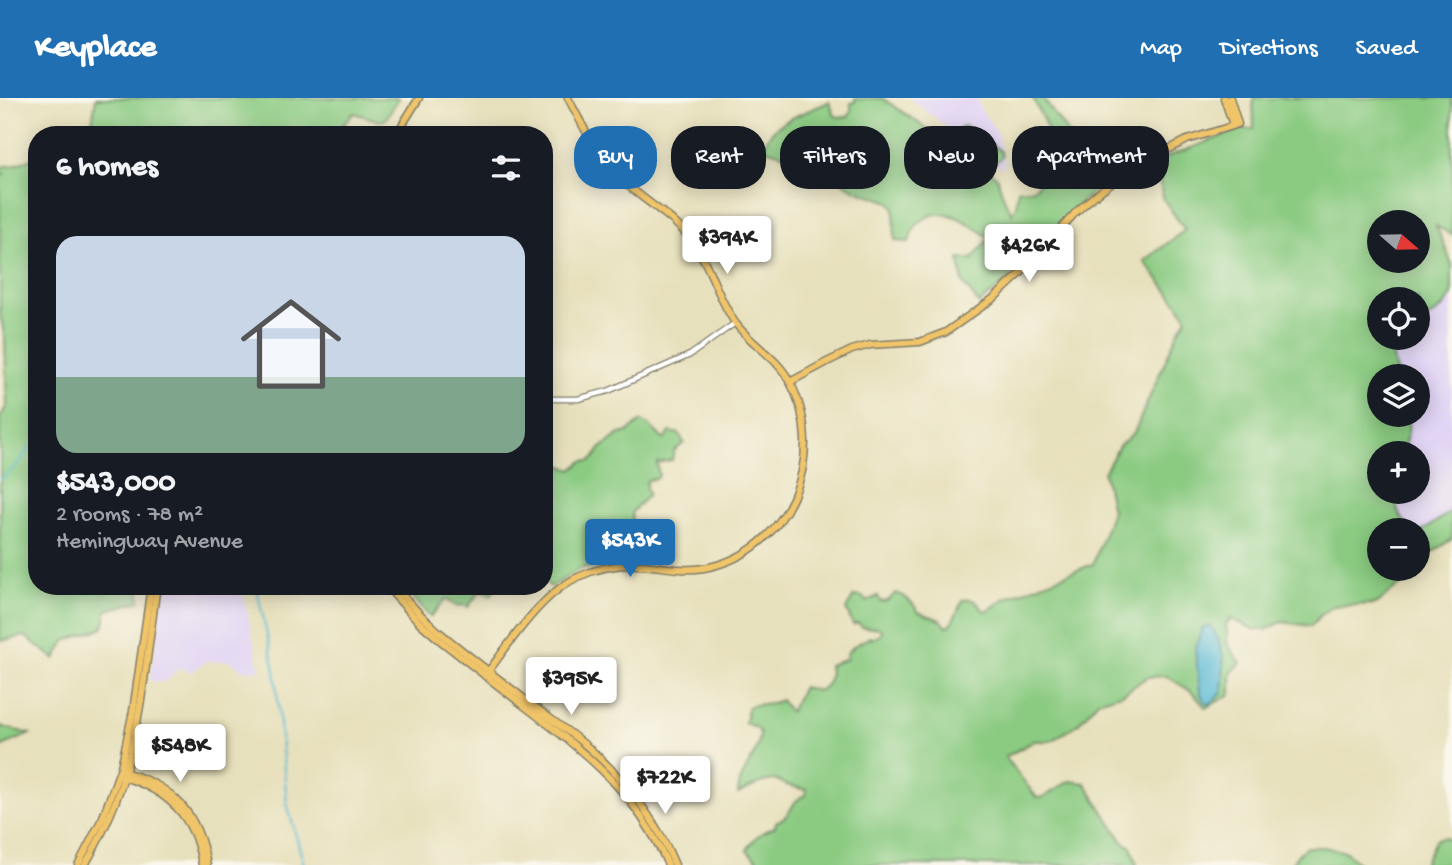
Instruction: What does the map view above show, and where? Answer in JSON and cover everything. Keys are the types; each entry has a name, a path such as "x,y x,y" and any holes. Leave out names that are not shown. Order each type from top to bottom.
{"main road":[{"path":"401,126 419,98"},
{"path":"553,593 574,579 602,569 629,565 671,569 705,568 733,558 767,535 785,513 801,478 804,462 804,422 790,382 775,360 736,323 724,304 697,246 670,217 611,170 568,98"},
{"path":"1224,98 1236,125"},
{"path":"1230,98 1236,125"},
{"path":"790,382 852,350 870,345 920,342 946,332 994,298 1019,275 1076,212 1127,171 1187,140 1236,125"},
{"path":"78,865 122,774 150,595"},
{"path":"85,865 110,814 137,723 156,595"},
{"path":"394,595 420,623 577,739 615,774 648,815 675,865"},
{"path":"402,595 487,674 598,765 636,809 668,865"},
{"path":"487,674 542,602 551,595"},
{"path":"122,774 172,801 189,824 202,865"},
{"path":"122,774 156,783 184,807 200,833 207,865"}],"street":[{"path":"553,399 578,399 613,389 690,355 736,323"}],"shaded area":[{"path":"909,98 976,98 993,126 946,126"},
{"path":"998,137 1005,162 1002,168 998,165"},
{"path":"1452,296 1452,511 1430,526 1430,518 1403,518 1395,504 1430,504 1430,441 1405,441 1408,427 1430,427 1430,364 1394,364 1391,350 1430,350 1430,317"},
{"path":"163,595 243,595 260,670 242,670 230,661 207,661 190,673 186,669 178,669 173,672 171,678 163,682 150,681"}],"green space":[{"path":"96,98 399,98 385,120 379,121 354,113 342,126 91,126"},
{"path":"882,98 923,126 904,126 904,189 998,189 998,181 1012,213 1018,189 1095,189 1004,283 979,304 963,283 959,259 972,259 990,238 959,218 942,214 921,221 914,229 909,242 895,241 894,207 890,202 854,189 890,189 890,126 780,126 780,153 768,150 766,147 768,137 774,130 782,124 801,113 829,102 835,116 848,117 851,103 855,102 855,99"},
{"path":"1033,98 1044,100 1063,126 1046,126"},
{"path":"1253,98 1452,98 1452,235 1436,226 1452,264 1452,296 1430,317 1430,287 1367,287 1367,350 1391,350 1394,364 1367,364 1367,427 1408,427 1405,441 1367,441 1367,504 1397,504 1402,518 1367,518 1367,581 1407,581 1375,604 1333,606 1311,626 1282,622 1265,630 1256,630 1231,619 1226,624 1228,645 1241,663 1231,673 1231,694 1206,708 1192,692 1166,676 1147,677 1124,693 1098,701 1078,724 1051,741 1034,741 1005,757 1037,798 1044,797 1069,781 1085,783 1123,842 1131,847 1137,865 757,865 757,860 747,850 750,845 758,836 775,827 776,822 786,816 797,800 806,795 807,790 774,780 762,782 738,794 740,782 760,736 757,728 745,723 748,707 781,700 790,712 803,687 818,691 822,689 829,680 829,665 847,659 846,654 854,646 880,635 882,630 877,627 862,627 858,623 853,625 846,609 854,596 863,597 866,602 878,596 880,601 885,602 896,593 904,596 919,612 950,626 963,600 975,601 987,611 1006,598 1093,564 1112,511 1104,473 1119,446 1134,433 1178,332 1187,318 1144,261 1185,230 1164,200 1161,189 1169,189 1169,156 1241,129 1254,129"},
{"path":"28,160 28,595 140,595 140,601 107,610 103,628 65,641 55,659 25,636 0,641 0,418 7,405 5,339 0,314 0,177 4,174 0,172 0,167"},
{"path":"641,421 664,440 670,432 679,434 684,443 674,451 672,460 657,463 659,476 647,480 648,495 632,512 632,534 638,542 617,560 580,569 553,586 553,465 572,470 583,461 590,461 618,435 628,432"},
{"path":"1452,511 1452,539 1430,554 1430,526"},
{"path":"411,595 477,595 468,607 456,606 446,599 430,617"},
{"path":"0,726 30,734 0,747"},
{"path":"1445,837 1452,843 1452,865 1423,865 1436,839"},
{"path":"1307,847 1324,847 1346,852 1360,865 1290,865"}],"water":[{"path":"1210,625 1222,650 1224,666 1222,693 1210,704 1205,702 1200,693 1195,650 1202,628"}],"waterway":[{"path":"0,479 11,471 28,450"},
{"path":"258,595 275,670 287,803 304,865"}]}
